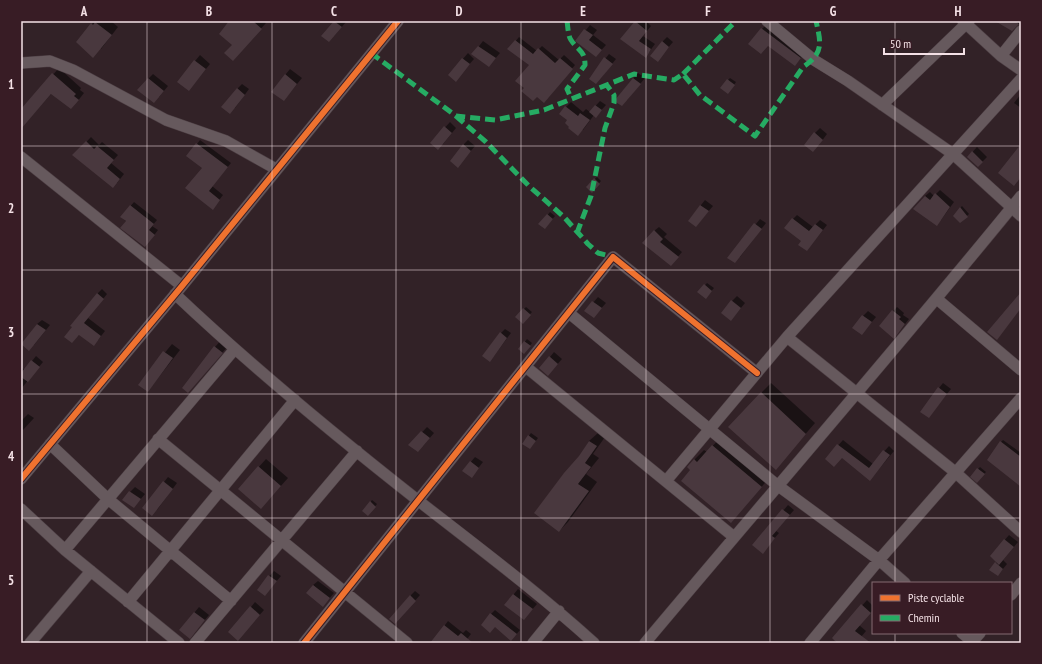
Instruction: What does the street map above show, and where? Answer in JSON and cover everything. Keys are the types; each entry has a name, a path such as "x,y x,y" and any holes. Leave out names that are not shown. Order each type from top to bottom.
{"street":[{"path":"21,479 179,290 398,21"},
{"path":"767,21 814,60 953,154 1021,216"},
{"path":"882,105 966,22 1002,56 1021,70"},
{"path":"1002,56 1021,31"},
{"path":"21,63 50,61 73,70 166,120 226,141 276,169"},
{"path":"666,481 787,337 1021,79"},
{"path":"21,157 179,290 234,350 418,500 559,611 594,643"},
{"path":"645,643 777,485 937,299 1021,196"},
{"path":"304,643 613,257 757,373"},
{"path":"937,299 1021,370"},
{"path":"569,313 777,485 879,560 904,582"},
{"path":"787,337 954,472 1021,532"},
{"path":"65,550 234,350"},
{"path":"526,367 734,537"},
{"path":"810,643 954,472 1021,398"},
{"path":"128,602 295,400"},
{"path":"158,439 344,593 407,643"},
{"path":"50,444 108,499 231,601"},
{"path":"195,643 357,451"},
{"path":"21,509 65,550 179,643"},
{"path":"30,643 91,571"},
{"path":"1012,594 1021,583"},
{"path":"533,643 559,611"},
{"path":"963,634 972,643 979,634"}],"building":[{"path":"229,21 253,21 262,29 233,61 224,53 232,45 219,34"},
{"path":"334,21 342,27 329,42 321,36"},
{"path":"635,21 647,31 639,41 651,49 646,58 620,39"},
{"path":"995,21 1015,21 1019,24 1012,31"},
{"path":"95,22 112,35 93,58 76,42 91,23 93,25"},
{"path":"761,28 801,58 795,66 768,46 761,54 748,44"},
{"path":"584,29 593,35 589,40 602,50 596,57 575,41"},
{"path":"515,40 533,54 538,48 555,63 560,58 573,69 544,103 537,97 533,101 521,91 524,88 515,81 529,65 507,49"},
{"path":"662,41 669,47 658,62 650,56"},
{"path":"478,46 496,58 489,67 471,54"},
{"path":"604,57 613,64 596,84 589,79"},
{"path":"462,58 470,64 456,82 448,75"},
{"path":"194,60 206,69 189,91 177,82"},
{"path":"52,73 76,94 74,96 79,100 71,109 51,94 21,129 21,109"},
{"path":"285,74 297,84 284,101 271,92"},
{"path":"148,78 164,91 154,103 137,90"},
{"path":"633,78 641,84 622,106 614,101"},
{"path":"727,79 735,85 728,94 720,88"},
{"path":"237,88 245,95 230,114 221,107"},
{"path":"595,105 602,110 596,118 589,112"},
{"path":"565,106 578,116 580,113 590,120 578,136 568,128 569,127 565,123 567,120 559,114"},
{"path":"444,126 452,133 438,150 430,143"},
{"path":"814,132 823,140 813,152 804,145"},
{"path":"86,141 94,149 97,146 114,160 107,168 120,179 113,188 72,155"},
{"path":"196,143 228,167 209,191 220,200 213,210 185,188 202,168 186,156"},
{"path":"463,144 471,151 458,168 450,161"},
{"path":"1021,144 1021,177 1014,186 998,173"},
{"path":"972,151 983,162 978,167 967,157"},
{"path":"594,178 600,184 592,193 586,187"},
{"path":"935,193 950,207 937,226 913,209 925,196 930,200"},
{"path":"130,205 154,224 149,230 155,235 145,247 120,228 126,221 120,217"},
{"path":"700,205 709,211 696,227 688,221"},
{"path":"960,207 968,217 960,223 953,216"},
{"path":"547,214 553,219 545,229 538,224"},
{"path":"792,218 809,231 815,224 823,230 807,251 798,245 801,241 784,228"},
{"path":"754,223 762,229 735,263 727,258"},
{"path":"654,230 663,239 660,242 679,257 671,266 642,243"},
{"path":"704,284 712,291 706,299 697,292"},
{"path":"1021,292 1021,308 997,340 987,332"},
{"path":"97,293 104,299 84,323 101,336 94,346 79,335 72,343 64,337 72,327 70,326"},
{"path":"731,300 741,308 731,321 721,313"},
{"path":"592,301 602,308 594,318 584,311"},
{"path":"523,308 531,315 523,324 515,317"},
{"path":"892,310 901,317 899,319 905,324 894,339 879,326"},
{"path":"862,315 872,322 862,335 852,328"},
{"path":"37,324 46,330 29,351 21,344"},
{"path":"500,332 507,338 490,362 482,356"},
{"path":"524,341 531,346 524,354 518,349"},
{"path":"214,346 223,353 188,393 182,388"},
{"path":"163,351 173,358 148,392 138,385"},
{"path":"549,356 558,364 548,376 539,368"},
{"path":"31,360 40,367 28,382 21,377 21,373"},
{"path":"938,387 947,394 929,418 920,412"},
{"path":"761,392 806,434 776,470 728,427"},
{"path":"421,431 430,438 418,452 408,445"},
{"path":"528,435 536,441 530,449 522,444"},
{"path":"589,441 597,446 585,463 591,467 578,484 589,491 559,532 534,513"},
{"path":"1000,441 1021,457 1021,487 987,460"},
{"path":"837,444 869,468 883,450 890,455 870,481 842,458 834,467 825,459"},
{"path":"712,445 762,487 731,523 681,481 690,470 687,467 694,459 697,462"},
{"path":"470,461 479,468 472,478 462,471"},
{"path":"258,466 281,486 261,509 238,489"},
{"path":"977,468 985,474 977,483 970,477"},
{"path":"163,481 173,489 152,516 142,508"},
{"path":"129,491 141,499 134,508 122,500"},
{"path":"370,501 376,507 368,516 362,511"},
{"path":"782,509 790,515 772,536 775,538 763,554 752,545"},
{"path":"1004,539 1014,547 999,565 990,556"},
{"path":"995,562 1003,569 998,576 989,570"},
{"path":"268,575 277,581 265,596 257,590"},
{"path":"313,585 330,598 323,607 306,593"},
{"path":"513,594 533,609 524,620 504,605"},
{"path":"410,595 416,601 395,624 389,619"},
{"path":"861,604 871,613 855,631 871,643 837,643 832,638"},
{"path":"250,606 260,615 238,641 228,632"},
{"path":"194,612 205,620 190,639 179,630"},
{"path":"490,613 517,634 511,641 495,627 490,633 481,625"},
{"path":"444,625 458,636 461,633 473,643 430,643"}],"marked path":[{"path":"567,21 570,38 582,53 585,60 585,65 567,89 571,98"},
{"path":"683,74 736,21"},
{"path":"371,53 456,116 495,120 544,110 634,74 674,80 683,74 700,95 755,136 803,67 810,62 818,52 820,42 816,21"},
{"path":"577,233 591,196 605,128 614,103 614,95 606,84"},
{"path":"456,116 486,142 529,186 564,217 598,253 613,257"}],"cycle path":[{"path":"21,479 182,286 398,21"},
{"path":"304,643 613,257 757,373"}]}
